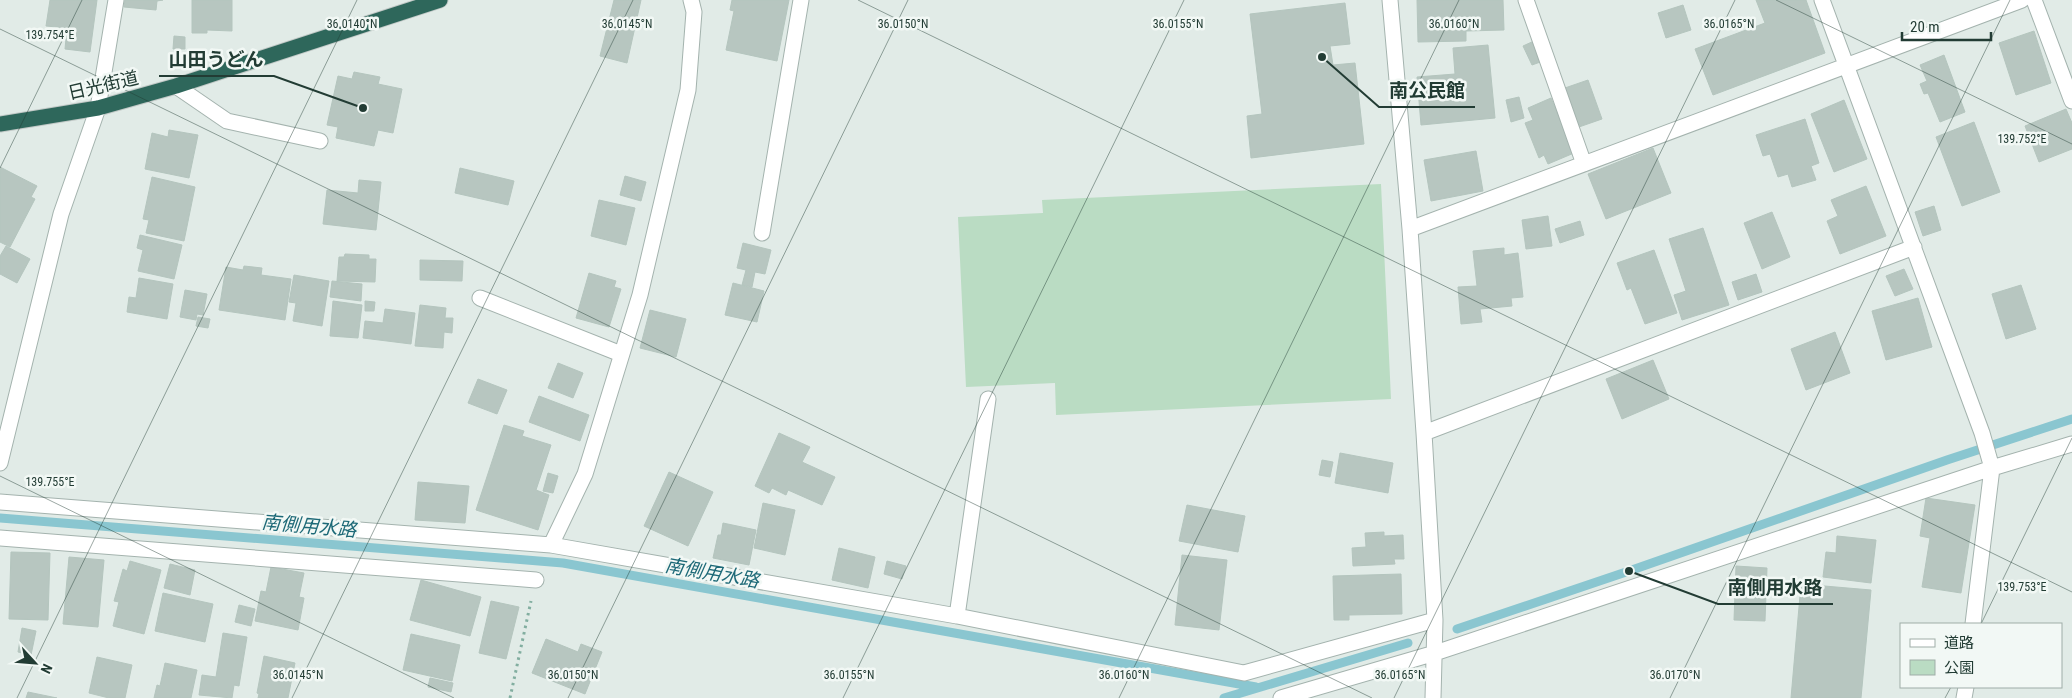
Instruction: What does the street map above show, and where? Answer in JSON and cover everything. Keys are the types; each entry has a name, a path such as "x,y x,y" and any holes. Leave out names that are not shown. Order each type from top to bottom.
{"highway":[{"name":"日光街道","path":"0,124 98,108 176,86 440,0"}],"street":[{"path":"0,463 61,214 98,108 116,0"},
{"path":"551,545 585,474 640,295 688,90 694,12 691,0"},
{"path":"762,233 801,0"},
{"path":"1390,0 1410,229 1424,433 1435,620 1433,698"},
{"path":"1526,0 1584,164"},
{"path":"1822,0 1982,433 1990,463 1973,623"},
{"path":"1410,229 2022,0"},
{"path":"2034,0 2072,101"},
{"path":"176,86 227,122 320,141"},
{"path":"1424,433 1914,247"},
{"path":"480,298 622,354"},
{"path":"957,616 988,399"},
{"path":"1281,698 1435,653 1990,463 2072,444"},
{"path":"0,502 551,545 957,616 1244,673 1435,620"},
{"path":"0,538 536,580"}],"path":[{"path":"510,698 536,580"}],"green space":[{"path":"1381,184 1391,399 1056,415 1055,383 966,387 958,217 1043,213 1042,200"}],"building":[{"path":"50,0 97,0 90,52 65,49 67,28 46,26"},
{"path":"125,0 163,0 157,1 156,10 124,7"},
{"path":"192,0 232,0 232,31 207,30 207,33 192,33"},
{"path":"614,0 641,0 627,63 600,56"},
{"path":"732,0 789,0 777,61 726,50 734,11 730,10"},
{"path":"1417,0 1503,0 1504,30 1466,31 1466,41 1418,42"},
{"path":"1756,0 1806,0 1825,53 1713,95 1695,49 1765,23"},
{"path":"1345,3 1350,44 1330,46 1333,65 1355,63 1364,144 1251,158 1247,116 1262,114 1250,14"},
{"path":"1683,5 1691,30 1666,38 1658,13"},
{"path":"2034,31 2051,83 2016,95 1999,43"},
{"path":"174,36 185,37 185,49 173,49"},
{"path":"1534,41 1543,61 1532,65 1523,46"},
{"path":"1488,45 1495,118 1421,125 1417,77 1455,74 1453,48"},
{"path":"1944,55 1965,112 1940,122 1928,93 1924,94 1920,84 1927,81 1920,65"},
{"path":"354,72 380,77 378,84 402,89 393,133 378,130 374,146 336,138 338,127 327,125 338,76 352,79"},
{"path":"1588,80 1602,119 1576,128 1562,89"},
{"path":"1519,97 1524,118 1511,122 1506,100"},
{"path":"1551,98 1574,153 1548,164 1544,155 1539,158 1525,123 1533,120 1528,108"},
{"path":"1844,100 1867,159 1834,172 1811,114"},
{"path":"2066,109 2072,123 2072,149 2039,162 2025,126"},
{"path":"1805,119 1819,163 1811,166 1816,180 1792,187 1788,174 1778,177 1770,154 1763,156 1756,135"},
{"path":"1974,122 2000,192 1962,206 1936,137"},
{"path":"169,130 198,135 189,178 145,169 152,133 168,137"},
{"path":"1653,148 1671,193 1606,219 1588,174"},
{"path":"1476,151 1483,191 1431,201 1424,160"},
{"path":"0,167 37,186 31,197 35,199 10,247 0,242"},
{"path":"460,168 514,181 508,205 455,193"},
{"path":"625,176 646,182 641,201 620,195"},
{"path":"152,177 195,187 184,241 146,233 149,220 143,219"},
{"path":"359,180 381,182 376,230 323,224 327,190 358,193"},
{"path":"1866,186 1886,236 1840,254 1827,221 1838,216 1831,200"},
{"path":"599,200 635,208 626,245 591,236"},
{"path":"1934,206 1941,230 1923,236 1915,212"},
{"path":"1772,212 1790,257 1762,269 1744,223"},
{"path":"1548,216 1552,246 1526,249 1522,220"},
{"path":"1580,221 1584,235 1560,243 1555,229"},
{"path":"1703,228 1729,305 1682,320 1674,295 1686,291 1669,239"},
{"path":"140,235 182,245 174,279 138,271 143,250 137,248"},
{"path":"743,243 771,250 765,274 755,272 752,287 742,285 746,270 737,268"},
{"path":"6,246 30,259 17,283 0,274 0,256"},
{"path":"1504,248 1504,255 1518,253 1523,297 1511,298 1512,306 1480,309 1482,322 1461,324 1458,287 1477,286 1473,251"},
{"path":"1654,250 1677,313 1645,324 1631,288 1627,290 1617,263"},
{"path":"345,254 369,255 369,259 376,259 375,282 337,281 339,257 344,257"},
{"path":"420,260 463,261 462,281 420,280"},
{"path":"244,266 262,268 261,275 291,279 285,320 219,310 226,267 243,270"},
{"path":"1904,269 1913,289 1895,296 1886,276"},
{"path":"589,273 616,281 614,287 621,289 609,327 576,318"},
{"path":"1756,274 1762,292 1738,300 1732,282"},
{"path":"294,275 329,281 322,326 293,321 296,303 289,302"},
{"path":"139,278 173,284 167,319 127,312 129,297 136,298"},
{"path":"332,281 362,284 361,301 330,297"},
{"path":"733,283 764,291 757,322 725,315"},
{"path":"2021,285 2036,329 2006,339 1992,294"},
{"path":"185,290 207,294 203,315 197,314 196,320 180,317"},
{"path":"1918,298 1932,347 1886,360 1872,311"},
{"path":"333,301 362,305 358,338 330,336"},
{"path":"365,301 375,302 374,311 365,311"},
{"path":"420,305 446,308 445,318 453,318 452,333 444,332 443,348 415,346"},
{"path":"385,309 415,313 411,344 363,338 365,321 383,323"},
{"path":"650,310 686,319 676,357 640,348"},
{"path":"198,317 210,319 208,328 196,326"},
{"path":"1835,332 1850,373 1806,390 1791,349"},
{"path":"1653,360 1669,399 1622,419 1606,379"},
{"path":"558,363 583,373 573,398 548,388"},
{"path":"478,379 507,390 497,414 468,403"},
{"path":"539,396 589,415 580,441 529,422"},
{"path":"504,425 524,431 522,436 551,445 536,490 549,495 538,530 476,510"},
{"path":"779,433 810,447 802,462 835,477 822,505 788,490 786,495 772,488 769,493 755,486"},
{"path":"1340,453 1393,463 1388,493 1335,483"},
{"path":"1322,460 1333,462 1330,477 1319,475"},
{"path":"669,472 713,492 688,546 644,526"},
{"path":"548,473 558,476 553,493 543,491"},
{"path":"418,482 469,486 465,523 415,520"},
{"path":"1926,498 1975,505 1961,593 1922,587 1930,538 1920,536"},
{"path":"763,503 795,510 785,555 754,548"},
{"path":"1187,505 1245,516 1238,552 1179,541"},
{"path":"723,523 756,530 749,565 713,558 718,535 721,535"},
{"path":"1384,532 1384,536 1403,535 1404,559 1394,559 1395,564 1353,566 1352,548 1366,547 1365,533"},
{"path":"1837,536 1876,540 1871,583 1823,577 1826,552 1836,553"},
{"path":"839,548 875,557 868,588 832,580"},
{"path":"11,552 50,553 48,620 9,619"},
{"path":"1182,555 1227,560 1219,630 1175,625"},
{"path":"69,557 104,560 98,627 63,624"},
{"path":"130,561 161,570 144,634 113,626 119,602 114,601 123,569 127,571"},
{"path":"887,561 906,566 902,579 884,574"},
{"path":"170,564 195,570 190,595 164,588"},
{"path":"1736,566 1767,568 1765,621 1734,620"},
{"path":"271,567 304,573 299,597 304,598 298,630 255,621 261,591 266,592"},
{"path":"1401,574 1402,614 1349,615 1349,620 1334,620 1333,576"},
{"path":"421,580 481,597 470,636 410,620"},
{"path":"1801,584 1871,590 1861,698 1791,698"},
{"path":"163,593 213,604 205,642 155,631"},
{"path":"491,601 519,607 506,659 479,653"},
{"path":"239,605 255,609 251,626 235,622"},
{"path":"22,628 36,631 31,655 18,652"},
{"path":"223,633 247,637 239,686 234,685 232,698 199,695 202,675 216,677"},
{"path":"411,634 460,645 452,681 403,670"},
{"path":"546,639 578,652 581,644 602,652 585,694 532,673"},
{"path":"264,656 295,663 288,698 258,698 259,694 257,693"},
{"path":"97,657 132,665 125,698 109,698 89,693"},
{"path":"165,663 197,670 191,698 154,698 157,685 160,686"},
{"path":"430,678 453,683 451,692 428,687"},
{"path":"28,692 57,698 26,698"}],"waterway":[{"name":"南側用水路","path":"1457,629 1947,460 2072,419"},
{"name":"南側用水路","path":"0,518 563,563 1256,687"},
{"name":"南側用水路","path":"1224,698 1408,643"}],"place":[{"name":"南公民館","path":"1322,57"},
{"name":"山田うどん","path":"363,108"},
{"name":"南側用水路","path":"1629,571"}]}
